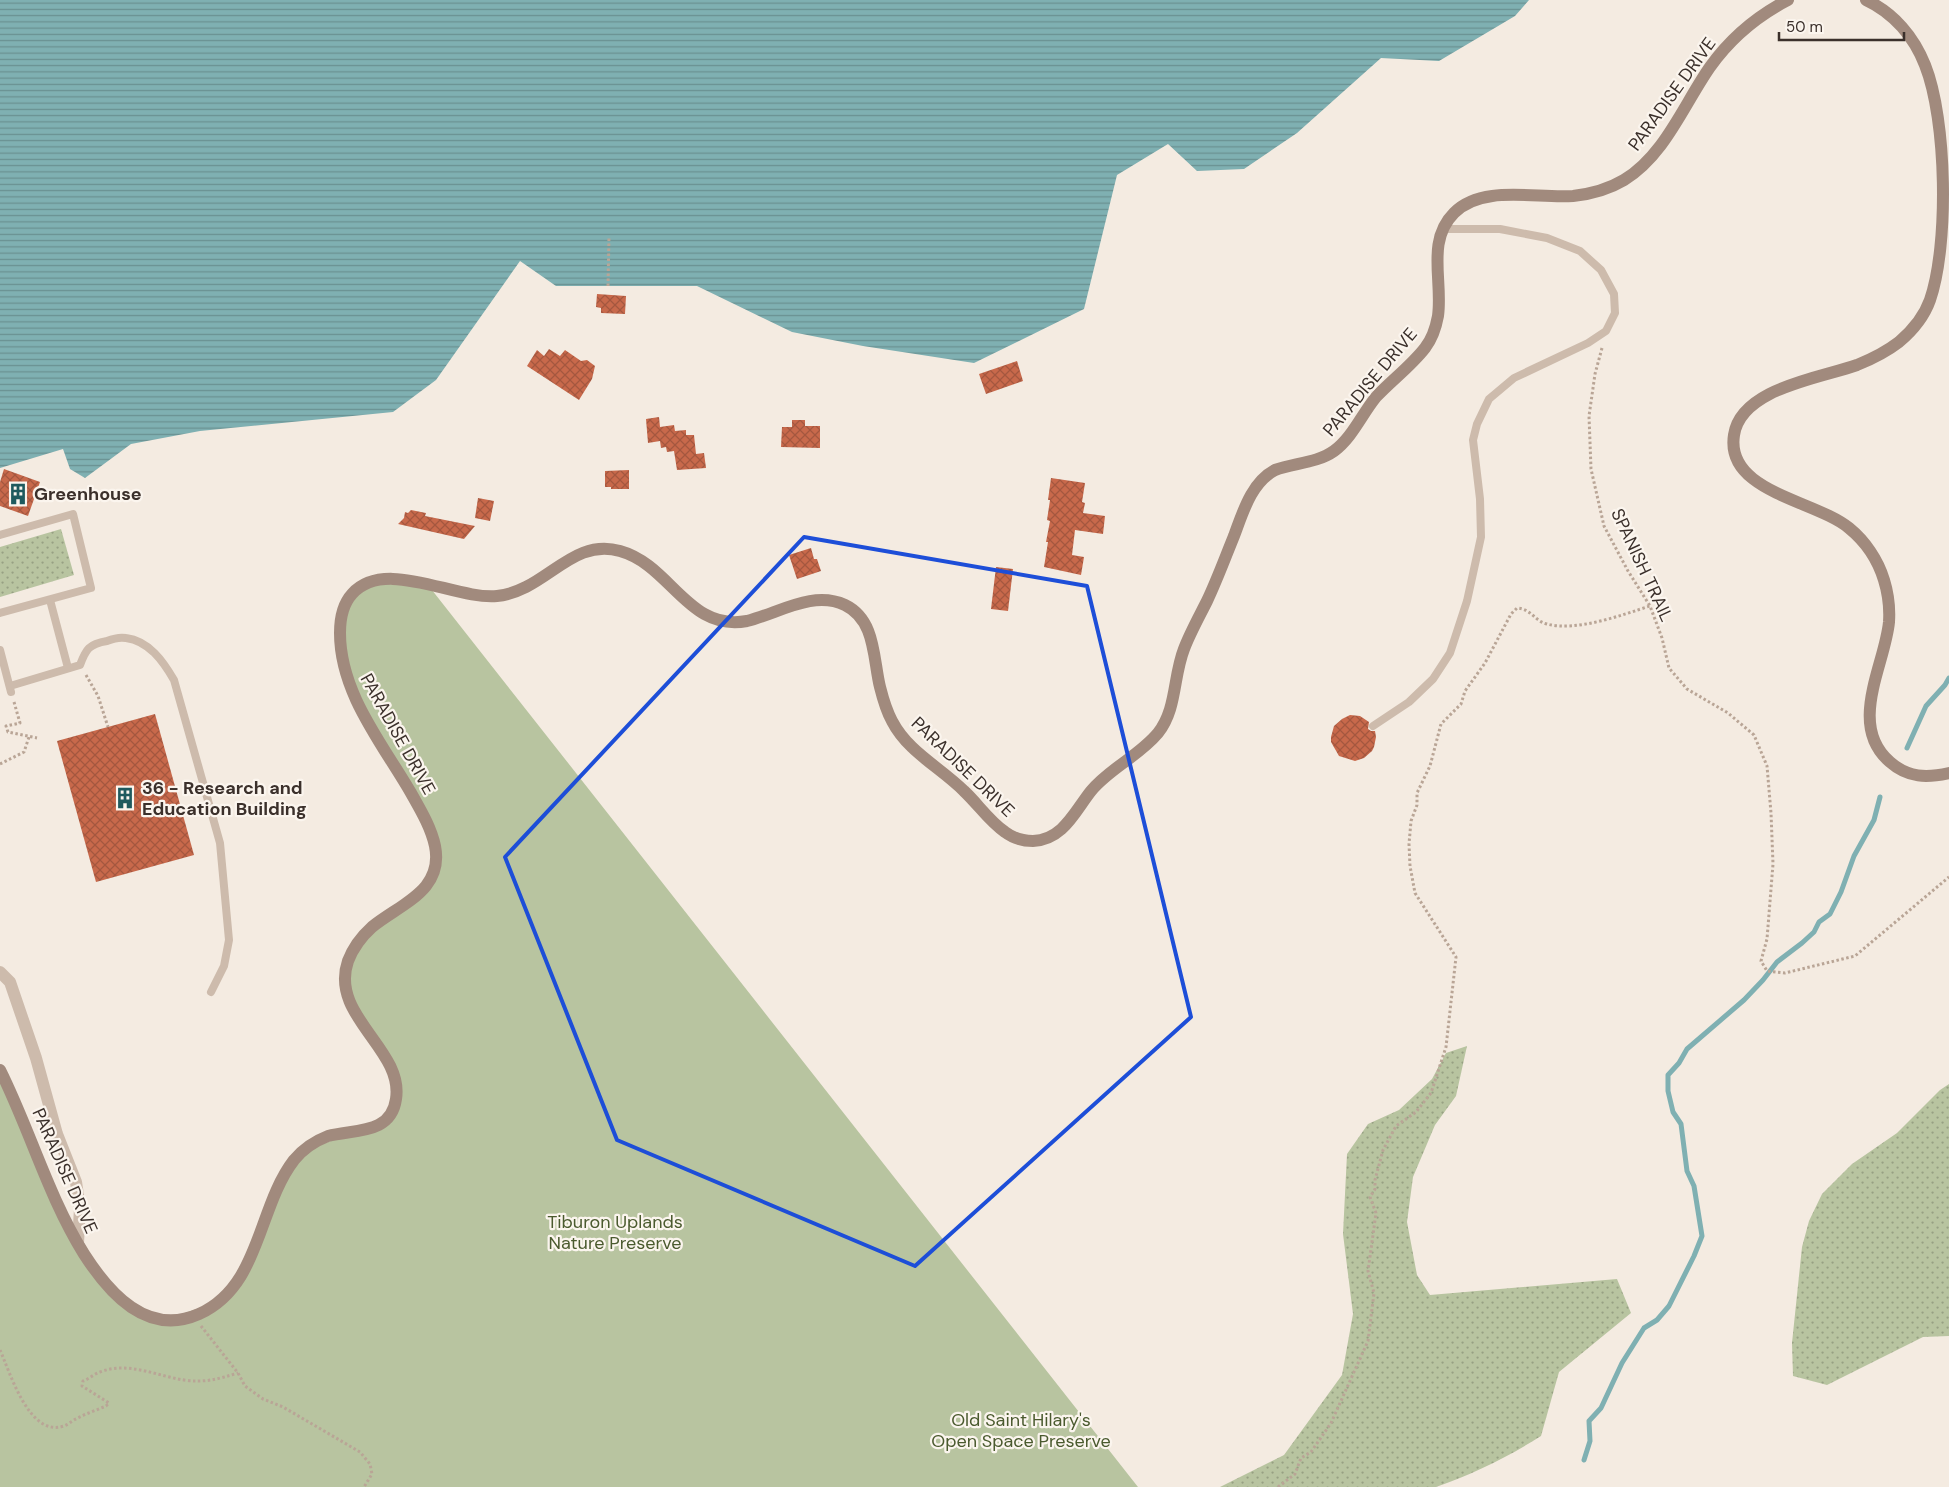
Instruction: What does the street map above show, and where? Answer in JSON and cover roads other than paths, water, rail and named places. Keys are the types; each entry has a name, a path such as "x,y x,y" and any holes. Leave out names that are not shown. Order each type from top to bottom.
{"street":[{"name":"PARADISE DRIVE","path":"0,1070 50,1189 78,1243 103,1280 128,1306 144,1315 165,1320 183,1319 193,1316 222,1300 239,1279 253,1254 279,1185 293,1161 302,1152 322,1138 376,1127 392,1113 395,1104 396,1087 394,1076 385,1057 355,1013 347,993 345,974 354,949 372,927 412,900 427,885 434,870 436,853 432,835 416,801 356,702 346,678 340,643 340,622 344,605 354,592 368,583 394,578 472,595 505,595 532,586 575,556 603,548 621,551 640,559 657,571 699,611 707,617 722,622 748,621 815,600 838,602 856,613 866,624 885,704 902,737 921,756 964,790 1004,832 1023,840 1039,841 1060,832 1101,780 1144,747 1163,726 1171,708 1184,650 1215,583 1245,509 1258,485 1269,473 1275,470 1318,459 1333,452 1340,446 1379,395 1426,347 1434,332 1438,316 1437,252 1443,229 1455,212 1461,206 1476,199 1501,195 1552,197 1582,195 1607,188 1632,175 1662,142 1711,66 1727,46 1751,24 1788,0"},
{"path":"1866,0 1892,16 1908,35 1925,64 1933,91 1940,133 1943,204 1941,246 1934,287 1921,317 1901,341 1867,361 1785,387 1758,401 1740,419 1734,432 1734,446 1741,467 1752,478 1766,488 1814,508 1841,522 1855,533 1872,554 1884,580 1890,611 1886,639 1872,692 1871,720 1875,740 1885,758 1906,773 1923,777 1949,773"},
{"path":"0,972 10,982 36,1058 57,1134 76,1182 80,1208 78,1243"}],"lane":[{"path":"1373,726 1409,702 1433,679 1450,653 1466,600 1481,537 1480,499 1473,440 1476,424 1489,399 1514,378 1588,343 1606,331 1615,313 1614,294 1601,270 1580,252 1547,238 1500,229 1443,229"},
{"path":"0,535 73,514 91,588 0,613"},
{"path":"50,600 68,668"},
{"path":"0,650 10,689 80,665 85,651 95,643 124,637 141,642 163,660 174,680 220,843 229,940 224,966 211,992"}],"water":[{"path":"0,0 1529,0 1515,16 1439,61 1381,58 1297,133 1244,169 1197,171 1168,144 1117,175 1084,309 974,363 863,346 792,332 697,286 556,286 520,261 436,380 393,412 200,431 131,444 85,478 70,469 63,449 0,468"}],"waterway":[{"path":"1907,748 1926,706 1949,678"},
{"path":"1584,1460 1590,1441 1589,1421 1601,1408 1622,1363 1644,1328 1657,1320 1669,1306 1702,1236 1694,1186 1687,1171 1681,1124 1673,1112 1668,1091 1668,1075 1679,1063 1687,1049 1744,1000 1777,962 1802,943 1814,932 1819,922 1830,914 1841,892 1854,856 1874,820 1880,797"}],"place":[{"name":"Greenhouse","path":"18,494"},
{"name":"36 - Research and Education Building","path":"125,798"}],"park label":[{"name":"Tiburon Uplands Nature Preserve","path":"615,1232"},
{"name":"Old Saint Hilary's Open Space Preserve","path":"1021,1430"}]}
